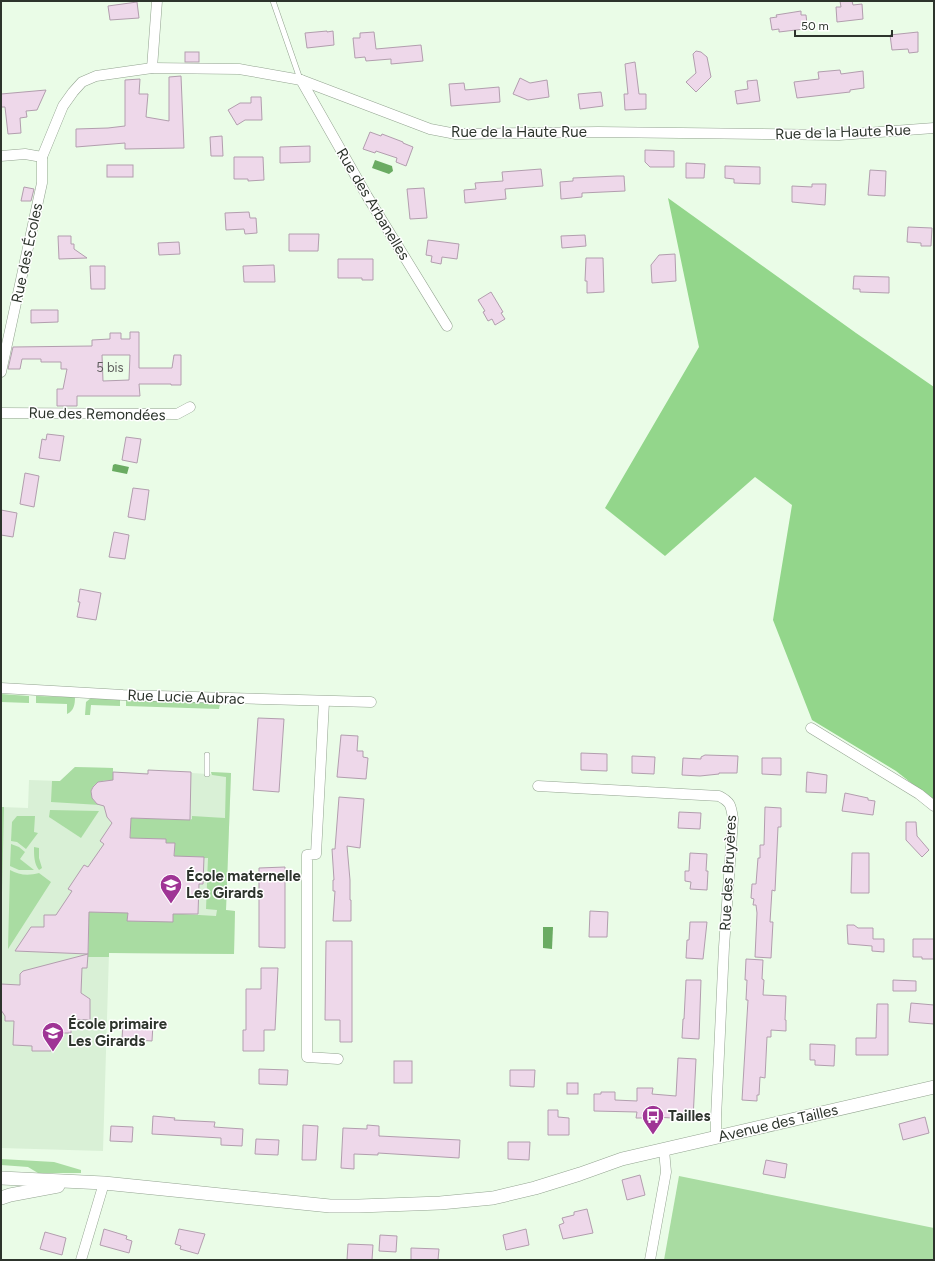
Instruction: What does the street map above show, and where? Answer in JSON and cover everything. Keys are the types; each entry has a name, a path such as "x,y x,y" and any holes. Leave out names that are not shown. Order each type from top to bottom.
{"street":[{"path":"152,68 157,1"},
{"name":"Rue de la Haute Rue","path":"42,157 63,106 82,82 96,76 152,68 239,69 301,80 430,129 456,134 598,132 839,135 934,128"},
{"name":"Rue des Arbanelles","path":"301,80 367,196 447,326"},
{"path":"1,156 25,154 42,157"},
{"name":"Rue des Écoles","path":"1,372 42,183 42,157"},
{"name":"Rue des Remondées","path":"1,413 177,414 190,407"},
{"name":"Rue Lucie Aubrac","path":"1,688 123,695 324,702 371,702"},
{"path":"324,702 316,854 307,855 307,1057 338,1059"},
{"path":"811,728 919,794 934,806"},
{"name":"Rue des Bruyères","path":"538,786 719,796 728,801 732,809 733,819 724,947 716,1136"},
{"name":"Avenue des Tailles","path":"79,1182 104,1182 330,1206 440,1203 493,1198 535,1188 622,1159 664,1150 716,1136 934,1087"},
{"path":"650,1260 666,1172 664,1150"},
{"path":"1,1178 79,1182"},
{"path":"1,1198 79,1182"},
{"path":"81,1260 104,1182"}],"lane":[{"path":"273,1 301,80"},
{"path":"207,755 207,774"}],"shaded area":[{"path":"375,160 392,166 393,171 389,174 372,168"},
{"path":"668,198 934,387 934,801 896,771 812,720 773,620 792,505 755,477 665,556 605,508 699,347"},
{"path":"115,464 129,467 127,474 112,471 113,465"},
{"path":"1,694 29,696 29,703 1,702"},
{"path":"36,696 75,697 73,709 67,714 67,704 36,703"},
{"path":"91,698 120,699 120,706 91,705 90,715 85,715 86,702"},
{"path":"126,699 214,702 220,704 219,709 126,706"},
{"name":"École primaire Les Girards","path":"75,767 113,768 113,772 148,773 148,770 207,774 211,774 211,772 231,773 226,910 235,911 234,954 109,953 103,1151 1,1148 1,807 28,808 29,780 60,781"},
{"path":"75,767 113,768 113,781 99,782 95,784 91,790 92,797 100,805 51,802 52,781 60,781"},
{"path":"211,772 231,773 226,910 235,911 234,954 109,953 109,957 88,957 89,923 81,908 216,916 217,910 206,909 208,858 174,859 175,844 130,843 131,818 190,820 192,819 192,816 225,818 226,777 212,775"},
{"path":"1,807 4,807 1,935"},
{"path":"50,810 99,811 81,838 49,817"},
{"path":"17,816 35,816 34,832 38,833 26,849 17,842 11,841 12,822"},
{"path":"11,844 19,847 25,852 20,859 34,870 19,870 10,866"},
{"path":"34,847 39,848 39,858 42,868 39,870 35,862"},
{"path":"10,870 24,874 39,873 51,882 8,949"},
{"path":"543,927 553,927 552,949 543,948"},
{"path":"1,1159 54,1162 81,1170 81,1173 38,1173 28,1167 1,1165"},
{"path":"679,1176 934,1228 934,1260 664,1260"}],"building":[{"path":"840,1 852,1 853,5 862,4 863,19 837,22 836,7 841,7"},
{"path":"137,2 139,18 110,20 108,6"},
{"path":"801,11 801,15 806,15 807,24 803,25 804,29 779,32 779,29 772,30 770,18 777,17 776,15"},
{"path":"333,31 334,45 307,48 305,33"},
{"path":"374,32 376,49 421,45 423,61 391,64 391,59 366,61 365,57 355,58 353,38 360,38 360,33"},
{"path":"918,32 918,52 909,53 908,49 892,50 890,35"},
{"path":"696,51 701,52 707,57 711,77 696,92 686,82 696,73 693,54"},
{"path":"185,52 199,52 199,62 185,62"},
{"path":"635,62 639,94 646,94 646,109 625,110 624,94 628,94 625,64"},
{"path":"840,70 841,74 863,71 864,88 850,90 850,92 797,98 794,82 819,79 818,72"},
{"path":"181,76 184,148 125,149 125,143 76,147 76,129 125,126 125,80 140,79 139,94 148,94 146,117 169,121 169,77"},
{"path":"520,78 530,83 547,80 549,97 528,100 513,94"},
{"path":"757,80 760,101 737,104 735,91 748,89 747,81"},
{"path":"464,83 465,90 499,87 500,102 451,106 449,84"},
{"path":"46,90 37,110 26,111 27,117 20,118 21,133 8,134 5,107 1,107 1,94"},
{"path":"601,92 603,106 580,109 578,94"},
{"path":"251,97 261,97 262,120 245,120 237,125 228,110 240,103 251,103"},
{"path":"370,132 381,136 382,134 413,147 406,166 396,162 397,158 376,151 375,153 363,149"},
{"path":"222,136 223,156 211,156 210,137"},
{"path":"310,146 310,162 280,163 280,147"},
{"path":"645,150 674,151 674,167 650,167 645,162"},
{"path":"234,157 263,157 264,180 248,181 248,179 234,179"},
{"path":"686,163 705,164 704,178 686,178"},
{"path":"107,165 133,165 133,177 107,177"},
{"path":"725,166 760,167 760,184 734,183 734,179 725,178"},
{"path":"541,169 543,186 505,189 506,199 465,203 464,190 476,189 475,183 503,181 502,172"},
{"path":"870,170 886,171 885,196 868,195"},
{"path":"624,176 625,191 582,193 582,197 561,199 560,182 573,181 573,178"},
{"path":"812,184 826,184 825,205 792,202 792,186 812,187"},
{"path":"24,187 34,189 31,201 21,201"},
{"path":"424,188 427,218 410,219 407,189"},
{"path":"249,212 250,218 256,218 257,233 245,234 244,229 226,230 225,213"},
{"path":"908,227 932,228 931,246 921,246 921,243 907,242"},
{"path":"289,234 319,234 318,251 289,251"},
{"path":"585,235 586,246 562,248 561,236"},
{"path":"58,236 71,236 71,244 74,244 74,249 87,258 59,259"},
{"path":"428,240 459,244 457,259 442,257 441,264 431,262 432,256 426,255"},
{"path":"179,242 180,254 159,255 158,243"},
{"path":"675,254 676,281 652,283 651,265 659,255"},
{"path":"586,258 603,258 604,292 587,293 587,281 585,281"},
{"path":"338,259 373,259 373,280 362,280 362,278 338,278"},
{"path":"274,265 275,282 244,282 243,266"},
{"path":"90,266 105,266 105,289 91,289"},
{"path":"854,276 889,277 889,293 860,292 860,289 853,289"},
{"path":"491,292 503,312 501,313 505,319 495,325 492,319 488,321 483,312 485,311 478,300"},
{"path":"31,310 58,310 58,322 31,323"},
{"path":"130,332 139,332 139,368 172,368 174,355 181,355 181,385 139,384 140,396 77,396 77,406 57,406 57,389 63,389 67,369 61,369 61,362 41,362 41,359 22,359 20,369 8,369 13,347 92,346 92,340 110,339 110,333 121,333 121,339 130,339","holes":["102,355 130,355 129,380 103,381"]},
{"path":"47,434 64,436 60,461 39,458 42,439 46,440"},
{"path":"126,437 141,439 137,463 122,460"},
{"path":"25,473 39,476 34,507 20,504"},
{"path":"133,488 149,490 145,520 128,517"},
{"path":"1,510 17,513 13,537 1,535"},
{"path":"114,532 129,535 125,559 109,557"},
{"path":"80,589 101,593 96,620 77,617 80,602 78,602"},
{"path":"258,718 284,719 279,792 253,790"},
{"path":"341,735 358,736 357,751 363,751 363,757 368,758 366,779 337,777"},
{"path":"581,753 607,754 607,771 581,770"},
{"path":"705,755 738,756 737,773 719,773 700,776 682,775 683,758 701,759 701,757"},
{"path":"632,756 655,757 654,774 632,773"},
{"path":"762,758 781,758 781,775 762,774"},
{"path":"148,770 191,772 190,820 131,818 130,838 166,839 166,843 175,843 174,856 204,857 203,884 199,884 198,914 173,914 173,922 127,921 128,913 89,912 88,954 15,951 31,927 44,927 44,915 56,915 72,891 68,889 84,865 88,867 104,844 100,841 112,823 107,817 104,806 97,804 92,798 91,791 93,787 98,782 113,780 113,772 148,774"},
{"path":"807,772 827,775 826,793 806,792"},
{"path":"845,793 875,801 873,815 842,811"},
{"path":"339,797 364,799 360,848 347,846 351,921 333,921 335,891 333,891 334,880 332,849 335,849"},
{"path":"765,807 781,808 781,827 778,827 775,891 772,890 770,922 773,922 771,958 755,957 757,913 756,905 753,905 754,899 751,898 752,884 756,884 758,858 760,858 760,845 764,845"},
{"path":"679,812 701,813 700,829 678,828"},
{"path":"906,822 916,822 917,836 929,850 922,857 906,840"},
{"path":"690,853 707,854 707,890 690,889 691,882 685,881 685,871 689,871"},
{"path":"852,853 869,853 869,893 851,893"},
{"path":"285,867 285,948 259,947 259,868"},
{"path":"590,911 608,912 607,937 589,937"},
{"path":"690,922 707,922 703,959 686,958"},
{"path":"847,925 854,925 858,928 873,928 873,939 884,939 884,952 872,951 872,946 848,944"},
{"path":"913,939 934,939 934,959 913,957"},
{"path":"326,941 352,941 352,1042 340,1042 340,1020 325,1020"},
{"path":"88,954 87,968 82,968 81,993 90,999 90,1020 71,1019 71,1033 52,1033 51,1051 32,1051 32,1046 13,1045 14,1021 5,1021 5,1016 1,1010 1,984 20,985 20,974 23,971"},
{"path":"746,959 763,960 763,995 786,996 786,1031 771,1030 771,1037 767,1037 765,1078 760,1077 759,1095 757,1095 757,1101 742,1100 748,1000 746,1000 747,980 745,980"},
{"path":"261,968 278,968 275,1030 264,1030 264,1051 243,1051 243,1030 246,1030 246,989 261,989"},
{"path":"686,980 701,980 699,1039 682,1038"},
{"path":"893,980 916,981 916,991 893,991"},
{"path":"911,1003 934,1005 934,1024 909,1022"},
{"path":"877,1004 888,1004 888,1055 856,1055 856,1038 876,1038"},
{"path":"123,1022 153,1024 152,1041 122,1039"},
{"path":"810,1044 835,1045 834,1066 815,1065 815,1060 810,1060"},
{"path":"678,1058 696,1059 693,1119 653,1117 654,1118 636,1118 637,1112 594,1111 594,1094 601,1094 601,1092 615,1092 615,1100 637,1101 637,1088 653,1088 652,1094 676,1096"},
{"path":"394,1061 412,1061 412,1083 394,1083"},
{"path":"259,1069 288,1070 287,1085 259,1084"},
{"path":"510,1070 535,1070 534,1087 510,1086"},
{"path":"567,1083 578,1083 578,1094 567,1094"},
{"path":"548,1110 558,1110 558,1117 569,1118 569,1135 548,1135"},
{"path":"153,1116 175,1118 174,1120 215,1122 214,1127 243,1129 242,1146 221,1145 221,1138 152,1134"},
{"path":"925,1117 929,1133 903,1140 899,1124"},
{"path":"303,1125 318,1126 316,1160 302,1160"},
{"path":"367,1125 379,1126 379,1136 460,1140 459,1158 378,1153 378,1155 354,1154 354,1169 341,1168 343,1128 367,1129"},
{"path":"111,1126 133,1127 132,1142 110,1141"},
{"path":"256,1139 279,1140 278,1155 255,1154"},
{"path":"508,1142 530,1142 529,1160 508,1159"},
{"path":"766,1160 787,1164 785,1178 763,1174"},
{"path":"640,1175 645,1195 627,1200 622,1180"},
{"path":"587,1209 593,1233 563,1239 559,1225 564,1223 562,1218 574,1215 574,1212"},
{"path":"104,1229 127,1236 126,1239 132,1241 129,1253 100,1245"},
{"path":"179,1229 205,1234 198,1254 180,1249 181,1246 175,1244"},
{"path":"526,1229 529,1245 506,1250 503,1235"},
{"path":"45,1232 66,1238 62,1255 40,1249"},
{"path":"380,1235 397,1236 396,1252 379,1251"},
{"path":"348,1244 373,1245 372,1260 347,1260"},
{"path":"411,1248 439,1249 438,1260 411,1260"}],"place":[{"name":"École maternelle Les Girards","path":"171,904"},
{"name":"École primaire Les Girards","path":"53,1052"},
{"name":"Tailles","path":"653,1136"}]}
